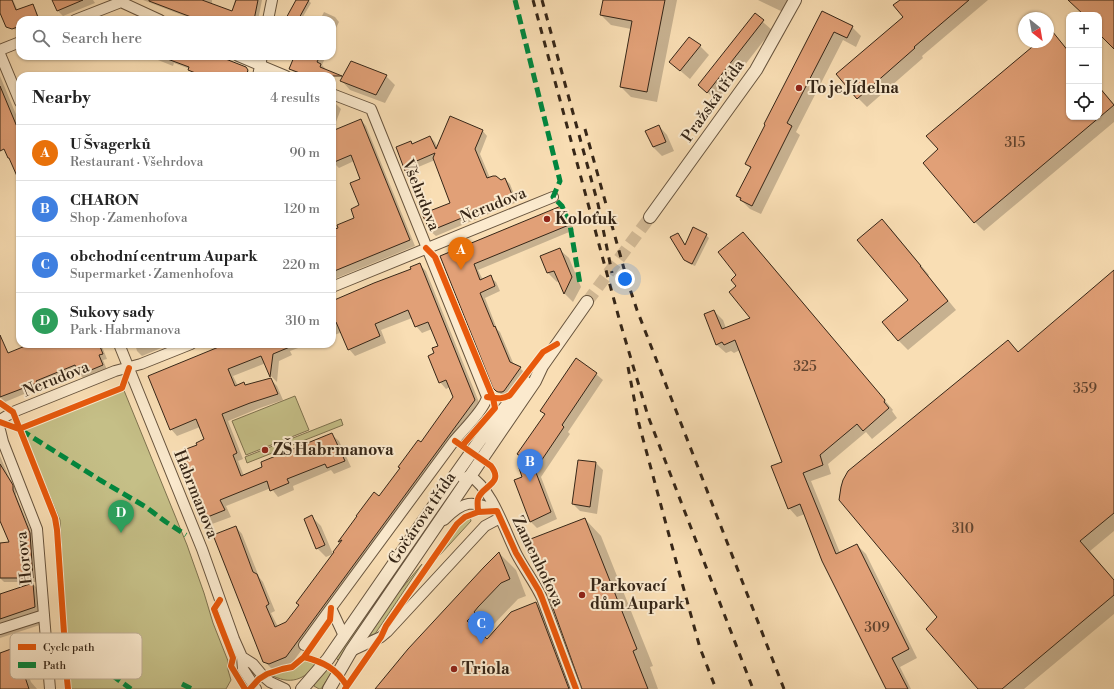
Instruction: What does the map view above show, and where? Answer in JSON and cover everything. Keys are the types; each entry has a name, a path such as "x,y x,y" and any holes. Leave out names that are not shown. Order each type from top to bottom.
{"street":[{"path":"269,16 272,0"},
{"name":"Pražská třída","path":"650,216 756,70 795,0"},
{"path":"85,16 121,1 152,16"},
{"path":"0,50 16,44"},
{"path":"0,54 16,92"},
{"path":"247,60 276,72"},
{"name":"Všehrdova","path":"336,96 371,110 487,398"},
{"name":"Nerudova","path":"336,285 553,197"},
{"name":"Gočárova třída","path":"302,689 324,664 480,440 521,388 542,366 587,302"},
{"name":"Habrmanova","path":"121,348 202,549 242,657 243,668 256,689"},
{"name":"Nerudova","path":"0,420 13,412 115,371 141,364 181,348"},
{"name":"Gočárova třída","path":"329,689 351,651 535,381 542,366"},
{"name":"Gočárova třída","path":"304,645 455,441 482,408 487,398"},
{"name":"Horova","path":"0,430 3,442 37,529 45,633"},
{"path":"449,484 470,476"},
{"name":"Zamenhofova","path":"470,476 481,486 499,514 516,553 542,598 576,689"},
{"path":"351,651 381,637 387,632 484,526 499,514 482,505 472,503 464,504 455,510 431,534"},
{"path":"331,608 344,636"},
{"path":"0,629 44,615"},
{"name":"Habrmanova","path":"242,657 253,664 270,682 285,689"},
{"name":"Horova","path":"49,679 50,689"}],"shaded area":[{"path":"123,388 187,545 213,623 228,661 228,670 231,680 226,689 71,689 70,679 142,679 142,633 66,633 60,520 22,430"},
{"path":"295,396 309,430 246,455 232,421"},
{"path":"341,419 343,425 247,463 245,457"},
{"path":"470,517 471,521 428,568 458,524 465,518"},
{"path":"422,564 375,634 368,636 379,616"},
{"path":"366,614 368,615 339,661 335,657"},
{"path":"306,659 319,663 308,674 302,677 284,680 269,674 282,670 295,669 302,661"},
{"path":"327,668 332,672 321,689 319,689 314,686 314,684"}],"building":[{"path":"0,0 12,0 16,10 33,4 38,16 16,16 16,28 12,29 6,27 0,13"},
{"path":"52,0 83,0 57,11"},
{"path":"202,0 232,11 236,0 258,0 255,16 188,16 149,1"},
{"path":"296,0 309,0 300,16 287,16"},
{"path":"603,0 665,0 647,92 620,87 632,21 600,15"},
{"path":"900,0 969,0 914,47 915,48 857,99 836,74 903,17 893,5"},
{"path":"1068,0 1114,0 1114,49 1102,37 1102,12 1081,12"},
{"path":"822,11 853,26 847,38 834,32 787,123 792,126 752,206 740,200 741,198 736,196 751,167 745,164"},
{"path":"755,13 764,20 707,93 698,85"},
{"path":"1054,33 1066,48 1066,120 1096,120 974,223 923,163 938,149 926,136 1031,48 1054,48"},
{"path":"689,37 701,45 680,71 669,62"},
{"path":"170,60 228,60 246,67 248,70 247,72 193,72 188,70 189,67"},
{"path":"293,60 318,60 317,62 321,64 320,67 332,72 297,72 289,69"},
{"path":"351,61 387,75 376,95 340,81"},
{"path":"0,86 16,124 16,174 4,149 0,151"},
{"path":"1102,91 1114,105 1102,115"},
{"path":"450,116 483,130 475,149 487,178 496,176 501,180 505,178 513,197 430,231 422,214 450,203 433,158 435,153 412,163 414,168 405,171 396,147 411,141 412,144 430,136 436,149"},
{"path":"361,119 410,240 336,270 336,229 338,228 337,225 354,218 351,209 359,205 350,183 360,179 351,155 336,161 336,129"},
{"path":"659,125 666,142 653,147 645,131"},
{"path":"561,206 569,225 474,264 480,280 491,275 495,286 480,293 510,362 521,367 504,391 498,392 493,388 440,256"},
{"path":"882,219 948,301 898,341 882,322 908,300 857,240"},
{"path":"693,227 707,234 692,264 684,260 670,237 678,233 685,245"},
{"path":"743,232 885,400 884,402 889,408 863,431 857,424 820,455 823,465 803,473 836,554 857,544 909,649 892,658 908,689 886,689 822,561 800,504 788,509 771,466 782,462 735,340 724,345 722,342 716,345 704,314 714,310 722,329 750,318 729,292 736,286 731,280 736,275 718,252"},
{"path":"560,248 572,277 564,294 554,271 547,273 540,256"},
{"path":"420,263 475,400 286,657 269,664 263,662 213,535 236,526 253,572 257,574 269,604 266,606 275,627 286,622 299,605 296,603 334,552 342,540 338,542 356,516 374,492 379,496 400,468 398,467 418,440 421,442 453,397 446,380 439,383 428,356 434,353 432,348 438,346 428,322 415,327 408,310 375,324 380,336 348,350 336,322 336,299 411,269 410,267"},
{"path":"1114,270 1114,513 1080,541 1114,580 1114,595 1002,689 978,689 926,629 937,617 839,500 843,480 848,471 1008,340 1018,352"},
{"path":"0,335 8,353 20,348 101,348 103,354 99,355 103,365 79,375 75,365 36,381 37,383 0,397"},
{"path":"216,348 287,348 273,354 270,377 261,356 228,369 235,386 244,382 245,385 271,378 278,394 222,414 237,453 233,455 241,476 262,467 261,462 332,433 345,461 327,468 325,464 287,479 289,483 270,491 267,481 220,500 225,510 205,518 178,452 197,445 196,443 204,439 196,419 170,430 148,376"},
{"path":"576,358 597,373 562,425 564,427 535,470 551,512 530,522 514,480 522,477 519,468 525,459 517,454 545,414 540,411"},
{"path":"578,460 596,462 590,507 572,504"},
{"path":"0,464 13,485 13,490 30,533 33,578 0,578 0,543 9,542 0,521"},
{"path":"312,515 325,545 316,549 304,519"},
{"name":"Parkovací dům Aupark","path":"585,518 637,649 633,651 648,689 582,689 549,597 550,596 528,540"},
{"path":"499,552 510,579 501,583 467,621 487,639 511,612 536,602 569,689 375,689 408,649"},
{"path":"33,583 35,607 0,619 0,594"},
{"path":"10,649 10,679 26,679 29,689 0,689 0,653"}],"tunnel":[{"path":"587,302 650,217"}],"railway":[{"path":"533,0 620,322 648,416 753,689"},
{"path":"542,0 598,204 612,273"},
{"path":"585,129 637,310 784,689"},
{"path":"628,367 639,424 676,561 700,648 716,689"}],"marked path":[{"path":"515,0 560,181 553,197 562,206 570,225 580,284"},
{"path":"21,430 146,507 186,535"},
{"path":"117,679 131,689"},
{"path":"182,684 192,689"}],"cycle path":[{"path":"426,248 435,257 493,398 495,408 462,446"},
{"path":"487,397 502,398 510,395 543,352 557,344"},
{"path":"0,422 19,429 122,388 129,368"},
{"path":"0,403 13,412 55,518 64,633"},
{"path":"345,689 381,637 386,626 457,524 465,517 478,512 478,500 480,495 494,481 495,472 491,466 455,441"},
{"path":"478,512 497,511 516,553 539,591 576,689"},
{"path":"220,600 214,609 233,658 231,666 245,689"},
{"path":"250,689 259,679 267,674 292,667 304,657 330,620 331,608"},
{"path":"304,657 317,661 334,670 347,686"},
{"path":"67,679 68,689"}],"place":[{"name":"To je Jídelna","path":"799,88"},
{"name":"Koloťuk","path":"547,219"},
{"name":"U Švagerků","path":"461,270"},
{"name":"ZŠ Habrmanova","path":"265,450"},
{"name":"CHARON","path":"530,482"},
{"name":"Sukovy sady","path":"121,533"},
{"name":"Parkovací dům Aupark","path":"582,595"},
{"name":"obchodní centrum Aupark","path":"481,644"},
{"name":"Triola","path":"454,669"}]}
